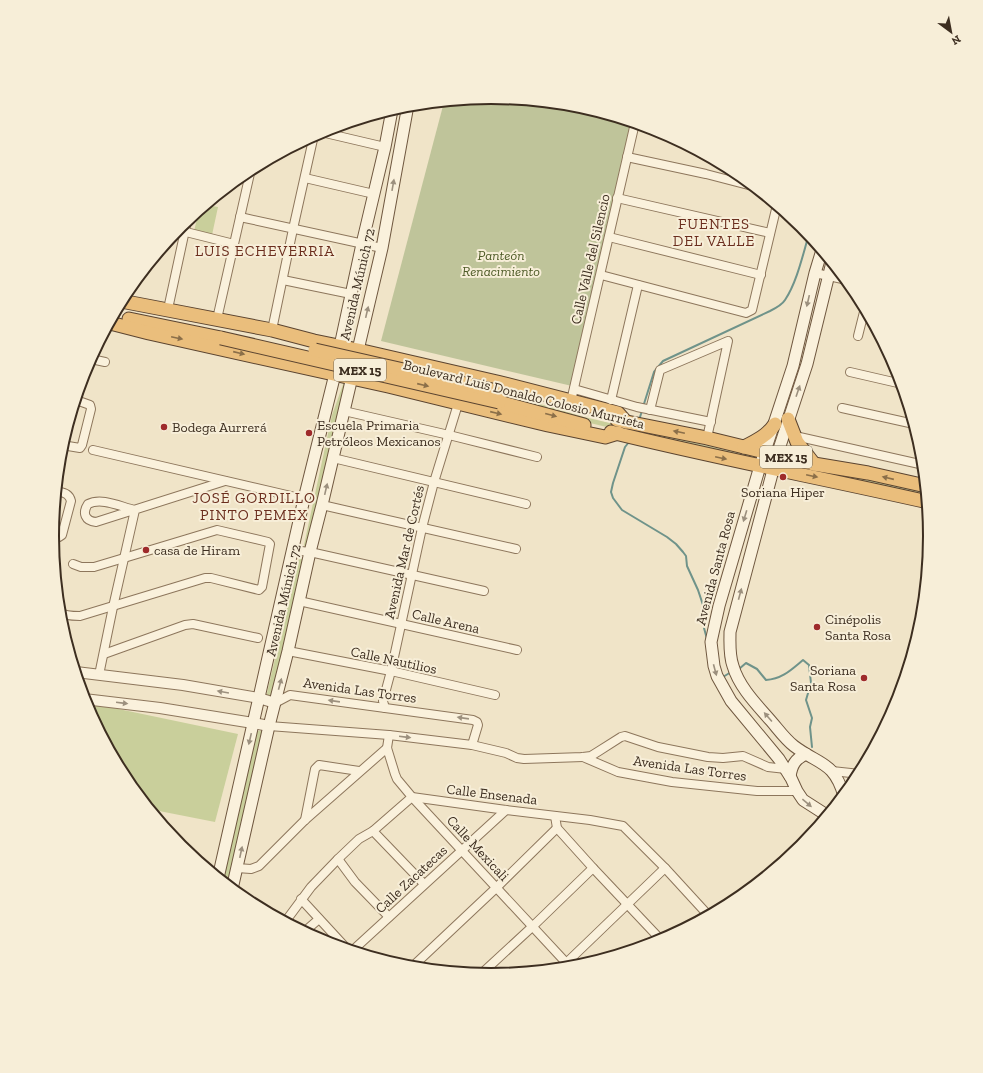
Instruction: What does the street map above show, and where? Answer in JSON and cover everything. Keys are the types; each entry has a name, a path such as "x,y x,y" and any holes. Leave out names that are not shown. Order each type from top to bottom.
{"highway":[{"path":"128,303 168,309 221,329 272,330 314,341 497,382 573,395 618,413 629,422"},
{"name":"Boulevard Luis Donaldo Colosio Murrieta","path":"127,304 221,329 500,397 707,438 814,464 868,473 921,485"},
{"name":"Boulevard Luis Donaldo Colosio Murrieta","path":"118,318 221,329"},
{"path":"115,324 352,377 548,425 605,437 622,434"},
{"path":"304,367 316,364 320,358 321,354 319,348 314,341"},
{"name":"Avenida Múnich 72","path":"335,374 340,346"},
{"name":"Avenida Múnich 72","path":"352,377 358,350"},
{"path":"388,386 383,378 383,370 389,363 398,360"},
{"name":"Boulevard Luis Donaldo Colosio Murrieta","path":"500,397 642,440 922,501"},
{"name":"MEX 15","path":"788,419 795,436 814,464"},
{"name":"MEX 15","path":"744,447 764,436 775,424"}],"main road":[{"name":"Avenida Múnich 72","path":"358,350 382,248 407,112"},
{"name":"Avenida Múnich 72","path":"340,346 385,147 390,116"},
{"path":"771,453 775,424 793,366 820,255"},
{"path":"771,453 788,419 807,364 830,267"},
{"name":"Avenida Múnich 72","path":"219,873 292,550 335,374"},
{"name":"Avenida Múnich 72","path":"233,884 268,726 288,651 352,377"},
{"name":"MEX 15","path":"767,467 771,453"},
{"path":"767,467 730,632 730,652 733,666 740,682 753,700 788,741 832,771 840,782 842,790"},
{"name":"Avenida Santa Rosa","path":"767,467 718,606 711,642 714,666 720,685 788,772 803,800 824,814"},
{"path":"788,772 796,760 806,754"}],"street":[{"name":"Calle Valle del Silencio","path":"573,395 633,128"},
{"path":"332,135 385,147"},
{"path":"272,330 312,143"},
{"path":"627,156 706,174 742,184"},
{"path":"305,178 374,194"},
{"path":"221,329 234,244 249,179"},
{"path":"617,198 770,233"},
{"path":"600,275 749,313 752,310 776,210"},
{"path":"240,217 382,248"},
{"path":"186,231 234,244"},
{"path":"168,309 180,237"},
{"path":"609,237 761,275"},
{"path":"815,273 839,278"},
{"path":"283,280 351,294"},
{"path":"611,400 638,285"},
{"path":"858,336 863,315"},
{"path":"644,409 660,370 728,341 707,438"},
{"path":"97,360 105,362"},
{"path":"850,372 895,382"},
{"path":"573,395 611,400 644,409 711,422"},
{"path":"69,446 80,448 82,445 91,409 90,405 81,402"},
{"name":"Avenida Mar de Cortés","path":"385,708 383,701 391,671 422,528 434,482 458,404"},
{"path":"842,408 908,423"},
{"path":"344,412 449,435 537,457"},
{"path":"795,436 918,464"},
{"path":"94,450 225,482 304,499"},
{"path":"333,458 526,504"},
{"path":"135,510 107,503 93,502 88,504 84,512 86,518 90,521 96,522 135,510 225,482"},
{"path":"59,537 62,535 71,501 70,496 62,493"},
{"path":"322,505 516,549"},
{"path":"99,675 112,607 135,510"},
{"path":"66,615 80,616 205,578 211,578 259,590 262,587 269,543 217,530 86,568 73,564"},
{"path":"292,550 310,552 484,592"},
{"name":"Calle Arena","path":"299,602 517,650"},
{"path":"104,654 185,625 200,625 258,638"},
{"name":"Calle Nautilios","path":"288,651 391,671 494,695"},
{"path":"81,673 183,685 259,698 275,703"},
{"name":"Avenida Las Torres","path":"275,703 290,695 473,720 477,722 478,725 472,745"},
{"name":"Avenida Las Torres","path":"91,700 160,708 268,726 389,735 472,745 506,753 517,758 591,756 625,736 658,747 708,757 723,758 743,756 768,767 788,772"},
{"name":"Calle Mexicali","path":"389,735 387,748 397,779 566,962"},
{"path":"237,868 251,869 259,866 305,820 387,748"},
{"name":"Avenida Las Torres","path":"583,757 618,772 672,782 757,791 797,791"},
{"path":"305,820 315,769 319,765 359,771"},
{"path":"832,771 853,773"},
{"path":"288,918 311,886 338,859 359,839 374,831 412,797"},
{"name":"Calle Ensenada","path":"412,797 590,820 623,826 665,868 706,912"},
{"name":"Calle Zacatecas","path":"356,947 506,810"},
{"path":"556,816 557,828 592,868 657,936"},
{"path":"417,962 557,828"},
{"path":"374,831 424,884"},
{"path":"338,859 355,882 389,917"},
{"path":"487,969 592,868"},
{"path":"573,961 628,904 665,868"},
{"path":"301,900 340,941"},
{"path":"309,928 319,919"}],"green space":[{"name":"Panteón Renacimiento","path":"492,104 520,105 576,112 632,127 572,386 381,341 443,107"},
{"path":"212,206 218,207 212,235 194,231 197,220 206,211"},
{"path":"348,377 310,549 304,545 332,415 345,379"},
{"path":"496,393 584,417 760,458 759,460 644,436 469,394"},
{"path":"807,468 916,488 921,490 922,496 838,477"},
{"path":"305,557 274,699 266,697 298,561 300,558"},
{"path":"93,704 238,734 215,822 157,810 132,777 117,753"},
{"path":"262,731 263,733 232,883 222,875 255,733"}],"waterway":[{"path":"643,407 654,372 663,361 777,308 785,300 796,276 807,241"},
{"path":"639,420 642,411"},
{"path":"629,442 625,447 613,483 611,492 613,498 622,510 667,537 676,544 686,556 687,566 698,590 706,614 704,628 707,639"},
{"path":"739,669 746,663 757,669 766,680 782,676 803,660 809,665 811,683 806,700 812,718 810,727 812,747"},
{"path":"723,677 731,672"}],"place":[{"name":"Bodega Aurrerá","path":"164,427"},
{"name":"Escuela Primaria Petróleos Mexicanos","path":"309,433"},
{"name":"Soriana Hiper","path":"783,477"},
{"name":"casa de Hiram","path":"146,550"},
{"name":"Cinépolis Santa Rosa","path":"817,627"},
{"name":"Soriana Santa Rosa","path":"864,678"}],"district":[{"name":"FUENTES DEL VALLE","path":"714,232"},
{"name":"LUIS ECHEVERRIA","path":"265,251"},
{"name":"JOSÉ GORDILLO PINTO PEMEX","path":"254,506"}]}
